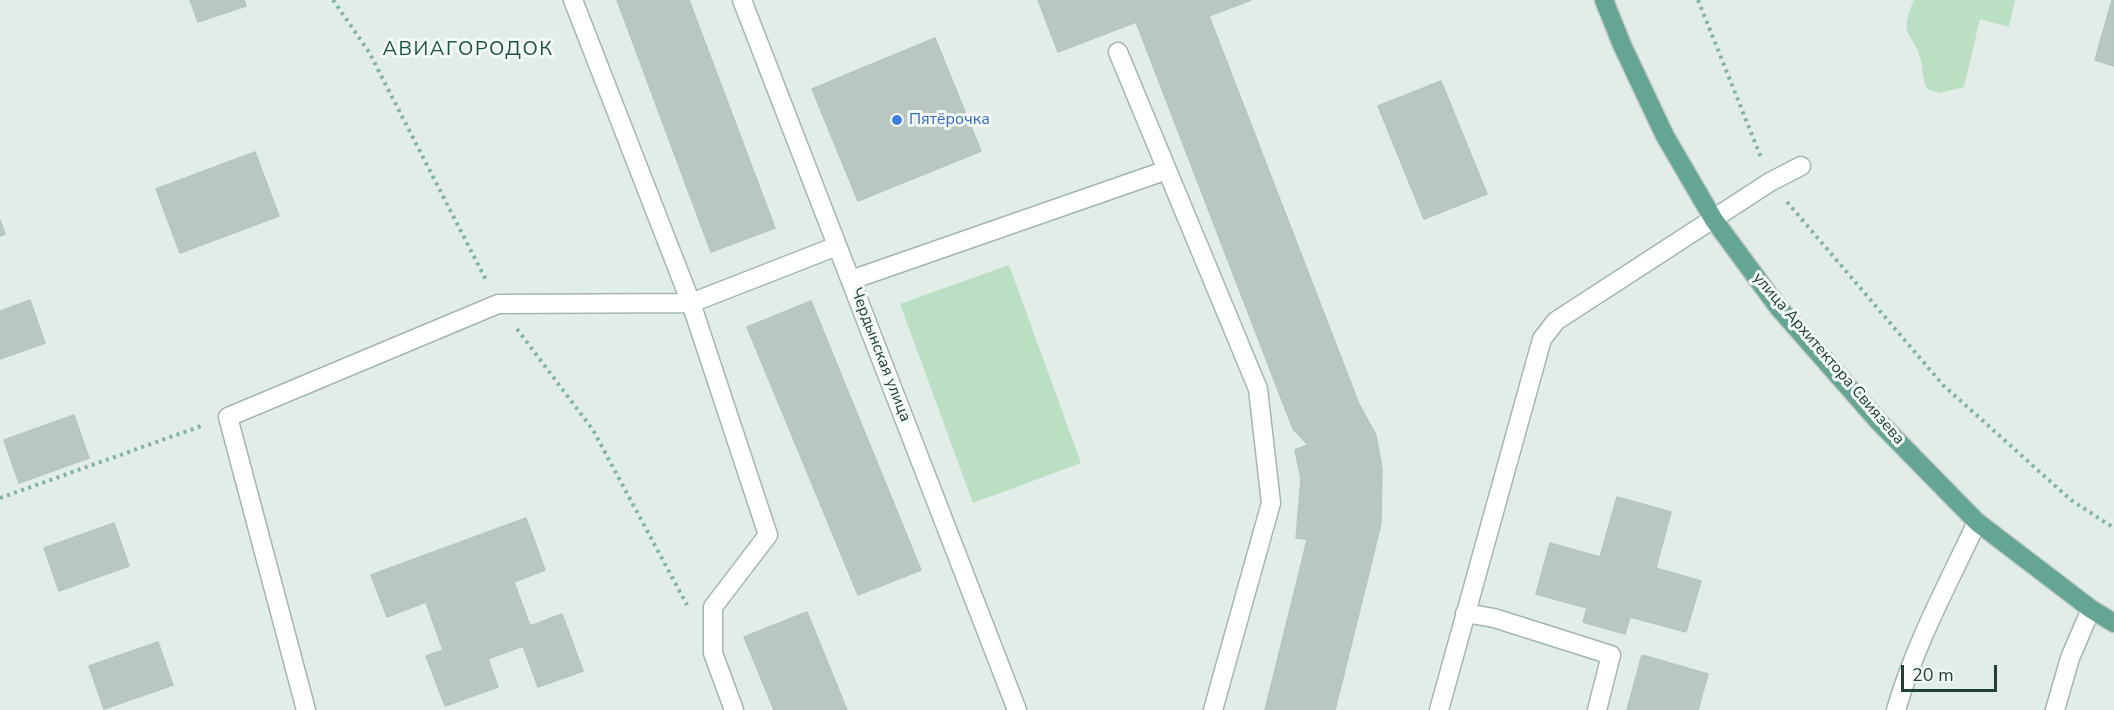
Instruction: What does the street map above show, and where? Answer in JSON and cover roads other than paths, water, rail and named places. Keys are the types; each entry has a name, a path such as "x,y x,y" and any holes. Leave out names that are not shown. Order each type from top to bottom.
{"main road":[{"name":"улица Архитектора Свиязева","path":"1604,0 1622,45 1665,136 1714,220 1786,316 1879,422 1977,522 2091,609 2114,623"}],"street":[{"path":"573,0 691,303 768,535 713,607 713,653 734,710"},
{"name":"Чердынская улица","path":"742,0 1017,710"},
{"path":"1118,52 1258,389 1271,503 1213,710"},
{"path":"1439,710 1542,339 1556,321 1770,182 1801,166"},
{"path":"851,280 1167,170"},
{"path":"306,710 228,417 498,304 691,303 837,246"},
{"path":"1896,710 1905,680 1929,621 1977,522"},
{"path":"2055,710 2070,658 2091,609"},
{"path":"1465,613 1494,618 1611,655 1596,710"}],"place":[{"name":"Пятёрочка","path":"897,120"}],"district":[{"name":"АВИАГОРОДОК","path":"468,50"}]}
